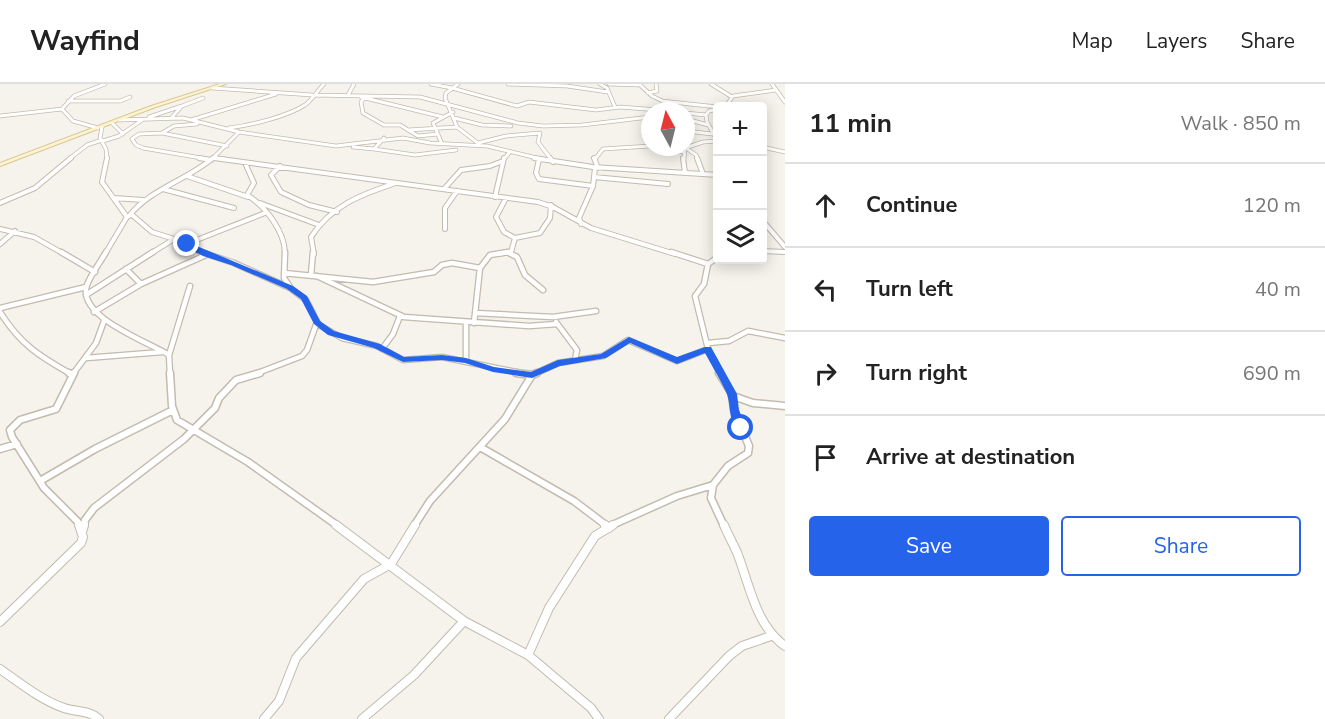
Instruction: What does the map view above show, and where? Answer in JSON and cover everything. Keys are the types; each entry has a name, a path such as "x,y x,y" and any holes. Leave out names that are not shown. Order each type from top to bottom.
{"main road":[{"path":"0,165 119,120 224,84"}],"street":[{"path":"0,116 62,109 68,101 82,92 105,84"},
{"path":"223,129 257,124 307,104 312,94 324,84"},
{"path":"348,95 354,84"},
{"path":"431,84 517,106 529,102 604,110 615,107 641,109"},
{"path":"458,84 445,97 448,105 453,112 457,127 483,146"},
{"path":"508,84 560,86 608,92"},
{"path":"572,84 585,85 594,90"},
{"path":"600,84 608,92 615,107"},
{"path":"609,84 639,84 648,93 662,101 713,107"},
{"path":"648,93 657,91 656,84"},
{"path":"711,84 732,97 776,90"},
{"path":"772,84 785,102"},
{"path":"212,88 281,93 420,97 543,126 582,125 641,117"},
{"path":"192,120 281,93"},
{"path":"357,96 443,117"},
{"path":"68,101 120,101 130,97"},
{"path":"729,102 732,97"},
{"path":"0,203 28,193 54,173 78,149 123,134 144,119 202,98"},
{"path":"364,98 361,104 367,116 386,126 398,125 418,136 438,134"},
{"path":"171,118 181,110 182,106"},
{"path":"62,109 65,116 73,122 100,128 100,134 108,148 109,158 102,182 129,215 147,229 290,288 306,300 317,322 342,338 382,349 407,360 434,357 466,360 489,369 532,375"},
{"path":"706,115 713,110"},
{"path":"442,144 434,122 453,112"},
{"path":"695,113 706,115"},
{"path":"706,115 712,134"},
{"path":"119,120 171,118 192,120 239,132 332,146 374,149 394,154 416,155 456,150"},
{"path":"454,118 482,125 511,126"},
{"path":"695,121 708,125"},
{"path":"112,123 123,134"},
{"path":"162,133 174,126 201,124"},
{"path":"543,126 538,142 553,162"},
{"path":"408,130 457,127"},
{"path":"167,354 144,339 104,321 93,312 86,295 86,287 129,215 143,200 188,176 213,159 239,132"},
{"path":"695,132 712,134"},
{"path":"227,146 162,133 139,134 132,139 136,145 143,148 551,205 580,224 708,264"},
{"path":"478,143 506,136 540,133"},
{"path":"349,146 384,138 403,138 442,144 483,146 553,162 596,168 713,175"},
{"path":"374,149 384,138"},
{"path":"695,147 713,142"},
{"path":"580,224 579,218 593,186 596,168 594,158 603,149 641,147"},
{"path":"767,148 785,152"},
{"path":"495,196 503,161 509,153"},
{"path":"695,155 704,174"},
{"path":"684,156 685,172"},
{"path":"539,159 536,173 539,179 593,186"},
{"path":"444,189 461,170 490,166 503,161"},
{"path":"246,163 254,183 247,194 249,197"},
{"path":"280,166 271,175 281,192 309,205 337,212"},
{"path":"188,176 320,225"},
{"path":"594,177 668,184"},
{"path":"311,275 310,270 314,257 311,237 320,225 356,196 397,183"},
{"path":"163,189 187,197 217,201 234,208"},
{"path":"446,229 442,215 457,191"},
{"path":"114,198 143,200"},
{"path":"506,198 496,217 504,232 515,238 540,233 550,218 551,205"},
{"path":"260,203 284,241 284,278 290,288"},
{"path":"86,295 176,240 194,241 265,213"},
{"path":"767,225 784,244"},
{"path":"0,229 15,231 45,242 94,272"},
{"path":"0,244 15,231"},
{"path":"509,253 513,249 515,238"},
{"path":"767,251 785,252"},
{"path":"474,323 480,268 490,255 509,253 517,257 525,274 543,290"},
{"path":"93,312 141,284 206,255"},
{"path":"713,260 708,264 705,281 695,296 708,346 733,396 734,410 750,450 722,471 713,485 711,494 738,555 749,591 771,636 785,646"},
{"path":"284,273 373,282 434,272 442,265 452,263 480,268"},
{"path":"126,269 141,284"},
{"path":"317,276 342,286 364,300 400,316 529,326 557,324"},
{"path":"190,286 167,354 173,410 177,420 192,431 248,462 391,564 464,621 528,655 577,695 591,708 598,719"},
{"path":"73,375 31,352 15,335 0,310 86,287"},
{"path":"476,313 553,317 596,311"},
{"path":"382,349 393,334 400,316"},
{"path":"553,317 577,350 575,360"},
{"path":"83,531 78,522 40,481 10,433 12,426 20,420 56,409 73,375 104,327 104,321"},
{"path":"0,622 81,543 85,520 93,508 147,469 192,431 215,408 219,398 236,380 302,356 307,350 317,322"},
{"path":"466,322 466,360"},
{"path":"264,719 279,701 296,658 364,579 391,564 429,501 505,419 532,375 548,366 603,356 629,340 677,361 708,346 729,341 748,331 785,338"},
{"path":"86,358 152,351 167,354"},
{"path":"733,396 753,402 785,406"},
{"path":"40,481 95,449 173,410"},
{"path":"0,449 18,444"},
{"path":"480,447 574,501 609,528"},
{"path":"528,655 549,608 595,536 677,496 713,485"},
{"path":"362,719 414,675 464,621"},
{"path":"669,719 729,656 742,646 771,636"},
{"path":"0,669 25,687 64,708 93,714 99,719"}],"route":[{"path":"187,244 206,255 234,263 299,293 306,300 310,311 321,327 331,333 342,338 377,346 403,360 442,357 532,375 558,363 603,356 629,340 677,361 708,349 733,396 732,403 741,428"}]}
